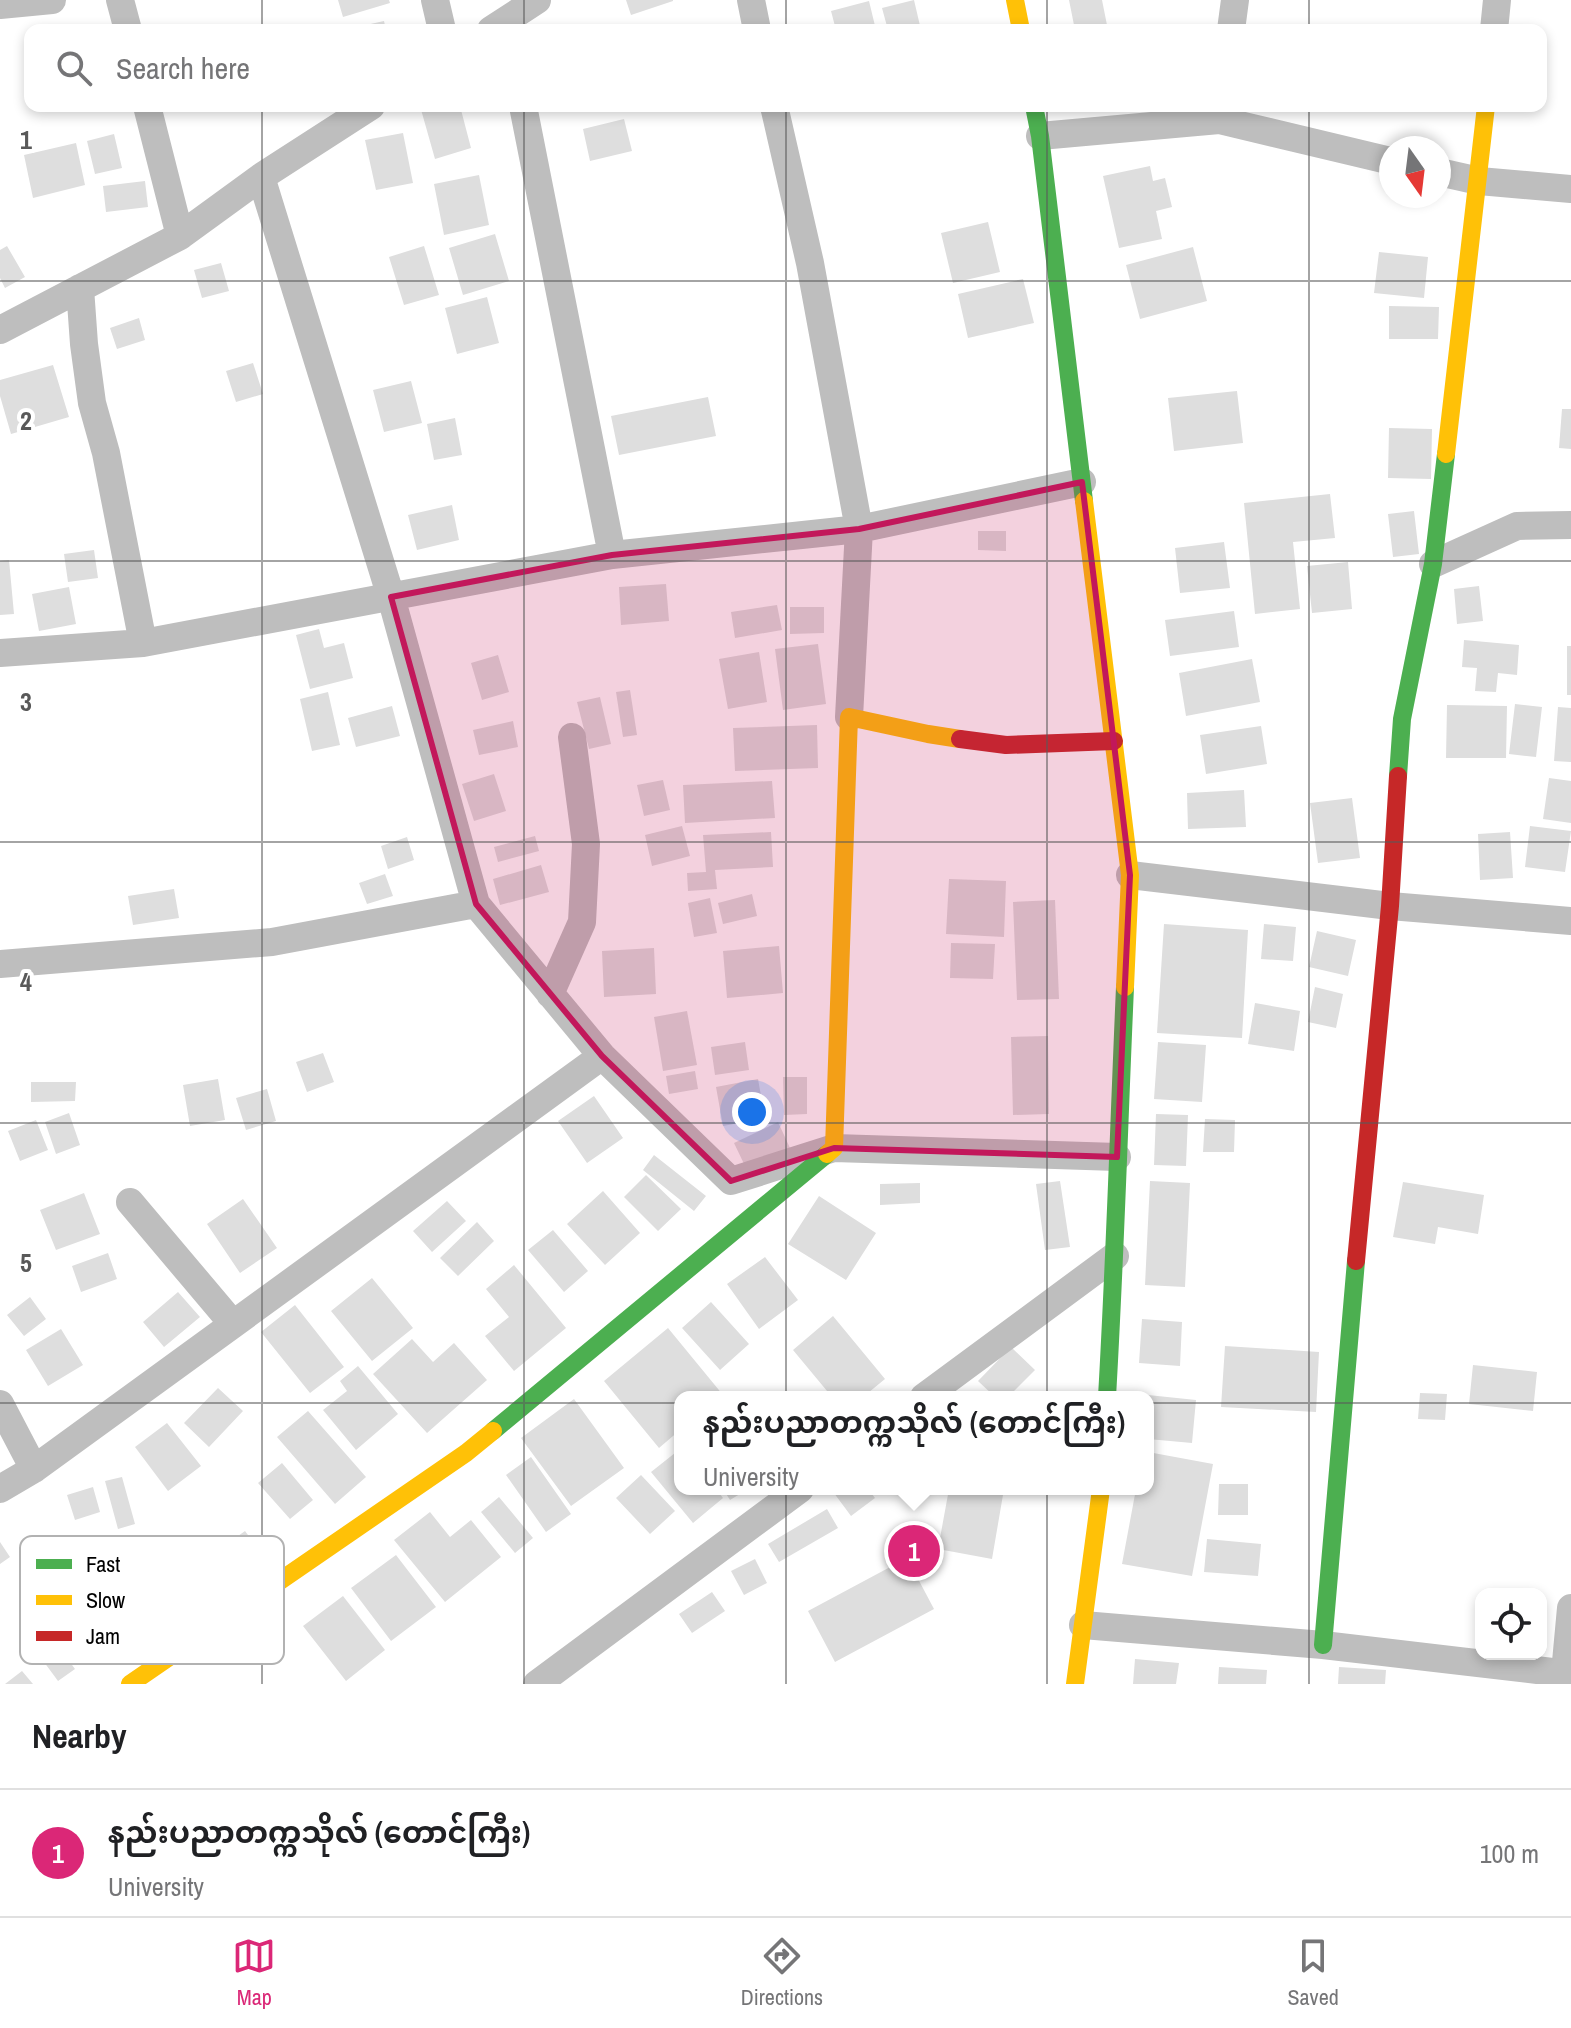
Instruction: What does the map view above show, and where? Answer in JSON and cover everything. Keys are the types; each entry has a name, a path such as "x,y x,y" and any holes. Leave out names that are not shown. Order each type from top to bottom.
{"street":[{"path":"0,5 52,0"},
{"path":"120,0 126,24"},
{"path":"435,0 441,24"},
{"path":"505,24 537,0"},
{"path":"751,0 756,24"},
{"path":"1015,0 1020,24"},
{"path":"1232,24 1235,0"},
{"path":"1495,24 1497,0"},
{"path":"149,112 180,236"},
{"path":"0,330 180,236 261,177 362,112"},
{"path":"524,112 612,555"},
{"path":"284,1578 466,1453 834,1148 849,717 859,529 810,263 775,112"},
{"path":"1035,112 1130,875 1107,1391"},
{"path":"1323,1645 1350,1318 1390,906 1402,719 1433,564 1485,112"},
{"path":"1040,136 1220,113 1379,158"},
{"path":"1451,175 1479,181 1571,189"},
{"path":"261,177 391,597 476,904 602,1056 731,1181 834,1148 1117,1157"},
{"path":"80,288 92,403 106,453 143,643"},
{"path":"0,653 143,643 612,555 859,529 1082,482"},
{"path":"1433,564 1517,526 1571,525"},
{"path":"849,717 928,734 1006,745 1114,741"},
{"path":"550,994 582,922 586,844 572,737"},
{"path":"1130,875 1390,906 1571,921"},
{"path":"0,964 272,942 476,904"},
{"path":"0,1489 34,1469 602,1056"},
{"path":"130,1202 233,1324"},
{"path":"932,1391 1115,1256"},
{"path":"0,1404 34,1469"},
{"path":"537,1684 792,1495"},
{"path":"1075,1684 1100,1495"},
{"path":"1083,1625 1323,1645 1568,1674 1571,1608"},
{"path":"130,1684 159,1664"}],"highlighted area":[{"path":"1082,482 1130,875 1117,1157 834,1148 731,1181 602,1056 476,904 391,597 612,555 859,529"}],"building":[{"path":"338,0 389,0 390,3 343,17"},
{"path":"626,0 673,0 673,1 631,15"},
{"path":"914,0 920,24 886,24 882,8"},
{"path":"1069,0 1102,0 1107,24 1074,24"},
{"path":"869,1 875,24 834,24 831,11"},
{"path":"422,112 462,112 471,148 435,159"},
{"path":"624,119 632,151 590,161 583,129"},
{"path":"403,133 413,183 376,190 365,140"},
{"path":"114,134 122,168 95,174 87,141"},
{"path":"76,143 85,185 33,198 24,155"},
{"path":"1150,166 1153,181 1165,178 1172,207 1156,211 1162,239 1119,248 1103,176"},
{"path":"479,175 489,225 444,235 434,184"},
{"path":"145,181 148,207 106,212 103,186"},
{"path":"988,222 1000,272 953,283 941,233"},
{"path":"495,234 509,281 463,295 449,248"},
{"path":"7,246 25,277 5,288 0,278 0,250"},
{"path":"424,246 439,295 404,305 389,257"},
{"path":"1193,247 1207,301 1140,319 1126,265"},
{"path":"1379,252 1428,257 1424,298 1374,293"},
{"path":"221,263 229,291 202,298 194,270"},
{"path":"1023,279 1034,323 968,338 958,294"},
{"path":"487,297 499,343 457,354 445,308"},
{"path":"1389,306 1439,307 1438,339 1389,339"},
{"path":"139,318 145,340 117,349 110,328"},
{"path":"253,363 263,394 236,402 226,371"},
{"path":"53,365 69,417 11,434 0,396 0,380"},
{"path":"411,381 422,423 384,432 373,390"},
{"path":"1237,391 1243,443 1174,451 1168,398"},
{"path":"708,397 716,436 619,455 611,416"},
{"path":"1562,409 1571,409 1571,449 1559,448"},
{"path":"455,418 462,455 434,460 427,424"},
{"path":"1389,428 1432,429 1431,479 1388,478"},
{"path":"1330,494 1335,538 1293,542 1300,609 1255,614 1244,503"},
{"path":"452,505 459,540 417,550 408,515"},
{"path":"1414,511 1419,554 1393,557 1388,514"},
{"path":"978,531 1006,531 1006,551 978,550"},
{"path":"1224,542 1230,588 1180,593 1175,548"},
{"path":"94,550 98,578 68,582 64,554"},
{"path":"9,560 14,614 0,615 0,561"},
{"path":"1348,562 1352,609 1312,613 1307,566"},
{"path":"666,584 669,621 621,625 619,587"},
{"path":"1479,586 1483,621 1457,624 1454,589"},
{"path":"69,587 76,624 39,631 32,594"},
{"path":"777,605 782,630 735,638 731,612"},
{"path":"790,607 824,607 824,633 790,634"},
{"path":"1234,611 1239,647 1170,656 1165,620"},
{"path":"319,629 324,648 344,643 353,678 310,689 296,635"},
{"path":"1464,640 1519,645 1517,675 1498,673 1496,692 1475,691 1477,668 1462,667"},
{"path":"818,644 826,704 783,710 775,649"},
{"path":"1567,646 1571,646 1571,695 1567,695"},
{"path":"759,652 767,702 728,709 719,659"},
{"path":"498,655 509,692 482,700 471,663"},
{"path":"1252,659 1260,702 1186,716 1179,673"},
{"path":"630,690 637,735 623,737 616,692"},
{"path":"328,692 340,745 312,751 300,699"},
{"path":"600,697 611,744 589,749 577,702"},
{"path":"1515,704 1542,707 1536,757 1509,754"},
{"path":"1447,705 1507,706 1506,758 1446,758"},
{"path":"392,706 400,736 356,747 348,718"},
{"path":"1558,707 1571,708 1571,762 1554,761"},
{"path":"513,721 518,747 479,755 473,730"},
{"path":"817,725 818,768 735,771 733,728"},
{"path":"1261,726 1267,764 1206,774 1200,735"},
{"path":"494,774 506,811 474,821 462,784"},
{"path":"1549,778 1571,781 1571,823 1543,819"},
{"path":"663,780 670,810 644,816 637,785"},
{"path":"772,781 775,818 685,823 683,785"},
{"path":"1244,790 1246,827 1188,829 1187,793"},
{"path":"1352,798 1360,858 1318,863 1310,803"},
{"path":"682,826 690,856 652,866 645,835"},
{"path":"1530,826 1571,831 1565,872 1525,867"},
{"path":"771,832 773,867 715,870 717,889 688,891 687,873 706,872 703,835"},
{"path":"1510,832 1513,878 1480,880 1478,834"},
{"path":"535,836 539,851 498,862 494,847"},
{"path":"407,837 414,860 388,869 381,846"},
{"path":"541,865 549,892 500,905 493,879"},
{"path":"385,874 393,896 367,904 359,883"},
{"path":"949,879 1006,881 1004,937 946,934"},
{"path":"174,889 179,918 133,925 128,896"},
{"path":"752,894 757,916 723,924 718,903"},
{"path":"710,898 717,933 694,937 688,903"},
{"path":"1055,900 1059,999 1017,1000 1013,902"},
{"path":"1164,924 1248,930 1242,1038 1157,1033"},
{"path":"1264,924 1296,927 1293,961 1261,959"},
{"path":"1317,931 1356,940 1348,976 1309,967"},
{"path":"951,943 995,944 993,979 950,978"},
{"path":"779,946 783,993 727,998 723,951"},
{"path":"654,948 656,994 604,997 602,951"},
{"path":"1315,987 1343,994 1336,1028 1308,1022"},
{"path":"1255,1003 1300,1011 1294,1051 1248,1044"},
{"path":"687,1011 697,1065 663,1071 654,1017"},
{"path":"1048,1036 1049,1114 1013,1115 1011,1037"},
{"path":"745,1042 749,1070 715,1075 711,1047"},
{"path":"1158,1042 1206,1045 1202,1102 1154,1099"},
{"path":"323,1053 334,1082 307,1092 296,1062"},
{"path":"695,1071 698,1089 669,1094 666,1076"},
{"path":"783,1077 807,1077 807,1114 784,1115"},
{"path":"218,1079 225,1120 190,1126 183,1085"},
{"path":"758,1079 765,1118 723,1126 716,1087"},
{"path":"31,1082 76,1082 75,1101 31,1102"},
{"path":"267,1089 276,1121 246,1130 236,1098"},
{"path":"594,1096 623,1138 587,1163 558,1121"},
{"path":"69,1113 80,1145 56,1154 45,1122"},
{"path":"1156,1114 1188,1115 1186,1166 1154,1165"},
{"path":"1205,1119 1235,1120 1234,1152 1203,1152"},
{"path":"36,1120 48,1150 20,1161 8,1131"},
{"path":"778,1122 790,1148 746,1168 734,1143"},
{"path":"654,1155 706,1196 694,1211 643,1170"},
{"path":"646,1175 681,1209 658,1231 624,1197"},
{"path":"1060,1181 1070,1247 1045,1250 1036,1184"},
{"path":"1150,1181 1190,1183 1185,1287 1145,1285"},
{"path":"1403,1182 1484,1195 1478,1234 1438,1227 1435,1244 1393,1237"},
{"path":"920,1183 920,1203 880,1205 880,1184"},
{"path":"603,1191 640,1233 605,1265 567,1224"},
{"path":"84,1193 100,1234 56,1250 40,1210"},
{"path":"819,1196 876,1233 846,1280 788,1244"},
{"path":"243,1199 277,1248 240,1273 207,1224"},
{"path":"447,1201 466,1221 432,1252 413,1231"},
{"path":"477,1222 494,1241 458,1276 440,1258"},
{"path":"553,1230 588,1271 564,1292 528,1250"},
{"path":"108,1253 117,1279 81,1292 72,1266"},
{"path":"765,1257 798,1300 759,1329 727,1284"},
{"path":"514,1265 566,1328 514,1371 485,1336 509,1317 486,1289"},
{"path":"372,1278 413,1328 372,1361 331,1311"},
{"path":"178,1292 200,1317 164,1347 143,1322"},
{"path":"30,1297 46,1319 24,1336 7,1315"},
{"path":"711,1302 749,1344 720,1370 682,1328"},
{"path":"295,1305 344,1367 310,1393 261,1332"},
{"path":"833,1316 885,1379 870,1391 827,1391 793,1350"},
{"path":"1142,1319 1182,1322 1180,1366 1139,1363"},
{"path":"668,1328 720,1391 674,1391 674,1435 659,1448 604,1381"},
{"path":"61,1329 83,1365 48,1386 26,1350"},
{"path":"412,1339 433,1362 454,1343 487,1380 427,1433 373,1374"},
{"path":"1225,1346 1319,1352 1316,1412 1221,1407"},
{"path":"1011,1347 1035,1370 1014,1391 989,1391 978,1381"},
{"path":"1473,1365 1537,1372 1533,1411 1469,1404"},
{"path":"358,1366 398,1414 356,1450 323,1410 347,1391 340,1381"},
{"path":"218,1388 243,1411 209,1447 184,1423"},
{"path":"1420,1393 1447,1394 1445,1420 1418,1419"},
{"path":"1154,1396 1196,1400 1192,1443 1154,1440"},
{"path":"574,1399 624,1468 571,1506 521,1438"},
{"path":"308,1411 366,1477 335,1504 277,1437"},
{"path":"167,1423 201,1466 168,1491 135,1447"},
{"path":"1154,1453 1213,1464 1192,1576 1122,1564 1135,1495 1154,1495"},
{"path":"674,1454 674,1495 721,1495 723,1498 693,1523 651,1472"},
{"path":"531,1457 571,1514 546,1532 506,1475"},
{"path":"282,1463 313,1500 290,1519 258,1483"},
{"path":"641,1475 675,1511 650,1534 616,1498"},
{"path":"122,1477 135,1524 118,1529 105,1481"},
{"path":"1219,1484 1248,1484 1248,1515 1218,1515"},
{"path":"93,1487 100,1512 75,1520 67,1495"},
{"path":"835,1495 873,1495 875,1498 851,1516"},
{"path":"948,1495 1003,1495 992,1559 938,1549"},
{"path":"499,1497 533,1538 515,1553 481,1512"},
{"path":"827,1509 838,1528 779,1562 768,1544"},
{"path":"430,1512 450,1537 471,1520 501,1557 445,1602 394,1540"},
{"path":"1207,1539 1261,1544 1258,1576 1204,1572"},
{"path":"0,1542 10,1557 0,1564"},
{"path":"396,1555 436,1607 391,1641 351,1588"},
{"path":"907,1558 934,1609 835,1662 808,1611"},
{"path":"755,1559 767,1583 744,1595 731,1571"},
{"path":"712,1592 725,1611 692,1633 679,1614"},
{"path":"343,1596 385,1650 346,1681 303,1626"},
{"path":"1135,1659 1179,1663 1176,1684 1133,1684"},
{"path":"45,1664 71,1664 75,1669 58,1681"},
{"path":"1219,1667 1267,1670 1266,1684 1218,1684"},
{"path":"1339,1667 1386,1670 1385,1684 1338,1684"},
{"path":"22,1671 33,1684 5,1684"}],"traffic: fast":[{"path":"1035,112 1084,501"},
{"path":"1398,776 1402,719 1433,564 1446,454"},
{"path":"1107,1391 1125,987"},
{"path":"493,1431 827,1154"},
{"path":"1323,1645 1356,1261"}],"traffic: slow":[{"path":"1015,0 1020,24"},
{"path":"1446,454 1485,112"},
{"path":"1084,501 1130,875 1125,987"},
{"path":"827,1154 834,1148 849,717 960,739"},
{"path":"284,1578 466,1453 493,1431"},
{"path":"1075,1684 1100,1495"},
{"path":"130,1684 159,1664"}],"traffic: jam":[{"path":"960,739 1006,745 1114,741"},
{"path":"1356,1261 1390,906 1398,776"}],"place":[{"name":"နည်းပညာတက္ကသိုလ် (တောင်ကြီး)","path":"914,1551"}]}
